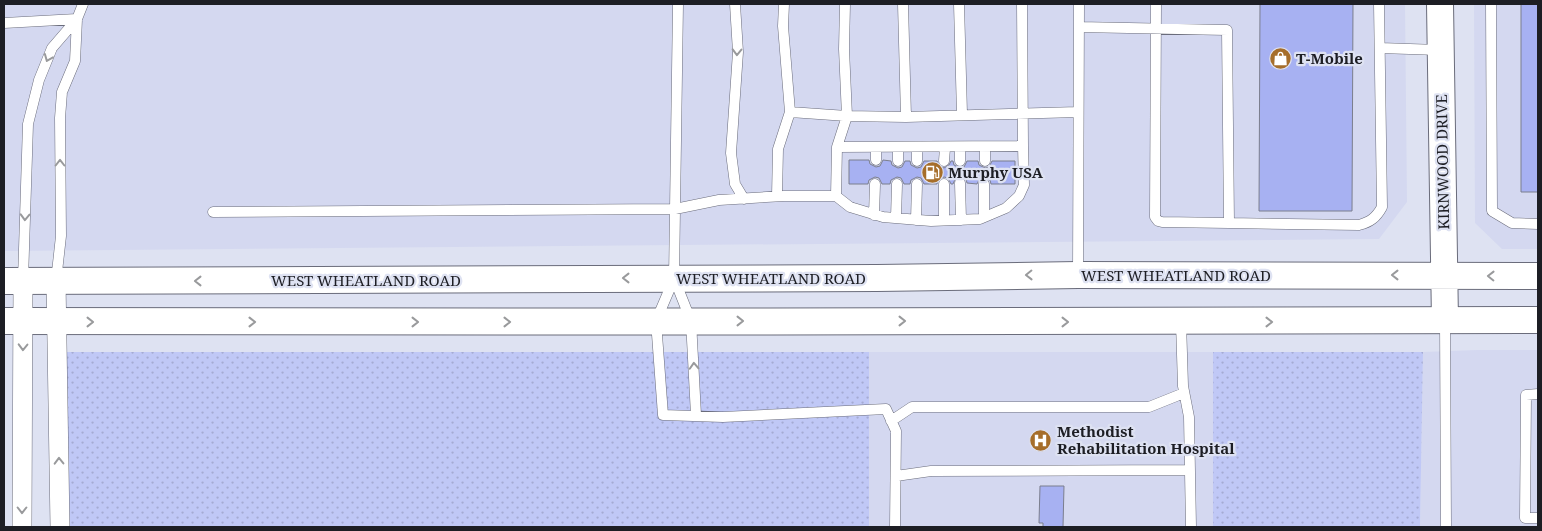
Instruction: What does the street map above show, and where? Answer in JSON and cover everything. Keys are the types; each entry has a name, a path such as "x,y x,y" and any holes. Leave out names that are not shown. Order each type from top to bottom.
{"main road":[{"name":"KIRNWOOD DRIVE","path":"1440,4 1445,321"},
{"name":"WEST WHEATLAND ROAD","path":"14,281 877,278 1078,275 1538,276"},
{"path":"14,321 1181,322 1538,320"}],"street":[{"path":"14,281 22,527"},
{"path":"56,281 60,527"}],"lane":[{"path":"56,281 61,236 60,118 62,92 75,61 77,20 83,4"},
{"path":"678,4 674,278 656,321 663,415 723,417 886,409 896,430 895,527"},
{"path":"735,4 738,52 731,153 735,184 744,199"},
{"path":"777,196 778,149 790,112 783,26 784,4"},
{"path":"836,196 837,147 847,116 844,49 845,4"},
{"path":"903,4 906,117"},
{"path":"959,4 962,114"},
{"path":"213,212 675,209 719,200 777,196 836,196 850,208 883,217 916,220 961,220 984,217 1006,208 1020,196 1024,185 1022,146 1022,4"},
{"path":"1078,275 1079,4"},
{"path":"1156,4 1155,217 1158,221 1359,225 1368,223 1382,207 1379,4"},
{"path":"1491,4 1492,211 1512,223 1538,224"},
{"path":"4,23 77,20"},
{"path":"14,281 28,124 39,80 52,48 77,20"},
{"path":"1079,27 1227,30 1228,223"},
{"path":"1380,48 1440,50"},
{"path":"790,112 847,116 906,117 1078,112"},
{"path":"837,147 945,148 1022,146"},
{"path":"960,147 960,161"},
{"path":"985,147 985,161"},
{"path":"876,148 876,160"},
{"path":"898,148 898,161"},
{"path":"917,148 917,161"},
{"path":"944,161 945,148"},
{"path":"960,183 961,220"},
{"path":"874,215 875,184"},
{"path":"896,218 898,184"},
{"path":"916,220 917,184"},
{"path":"944,184 944,220"},
{"path":"984,184 984,217"},
{"path":"674,278 691,321 696,415"},
{"path":"1445,321 1446,527"},
{"path":"1181,322 1184,393 1189,417 1190,527"},
{"path":"891,421 912,407 1150,407 1184,393"},
{"path":"1538,394 1526,395 1525,518 1538,518"},
{"path":"896,476 932,471 1190,470"}],"shaded area":[{"path":"4,4 1405,4 1407,202 1379,239 4,251"},
{"path":"1474,4 1538,4 1538,249 1502,249 1475,223"},
{"path":"1538,350 1538,527 1420,527 1423,352"},
{"path":"57,352 869,352 869,527 57,527"},
{"name":"Methodist Rehabilitation Hospital","path":"869,352 1213,352 1213,527 869,527"},
{"path":"1213,352 1423,352 1420,527 1213,527"}],"building":[{"path":"1260,4 1353,4 1352,211 1259,211"},
{"path":"1521,4 1538,4 1538,192 1521,192"},
{"name":"Murphy USA","path":"849,160 869,160 870,164 876,167 880,166 883,160 891,161 892,165 898,168 902,167 905,161 910,161 911,165 917,168 921,167 924,161 937,161 944,168 953,161 954,165 960,168 964,167 967,161 978,161 979,165 985,168 989,167 992,161 1015,161 1015,184 991,184 990,180 984,177 980,178 977,184 967,183 966,179 960,176 956,177 953,184 951,184 948,178 944,177 938,180 937,184 924,184 921,178 917,177 911,180 910,184 904,184 901,178 897,177 891,180 890,184 882,184 879,178 875,177 869,180 868,184 849,184"},
{"path":"1040,486 1064,486 1063,527 1043,527 1043,523 1039,523"}],"place":[{"name":"T-Mobile","path":"1280,58"},
{"name":"Murphy USA","path":"932,172"},
{"name":"Methodist Rehabilitation Hospital","path":"1041,440"}]}
